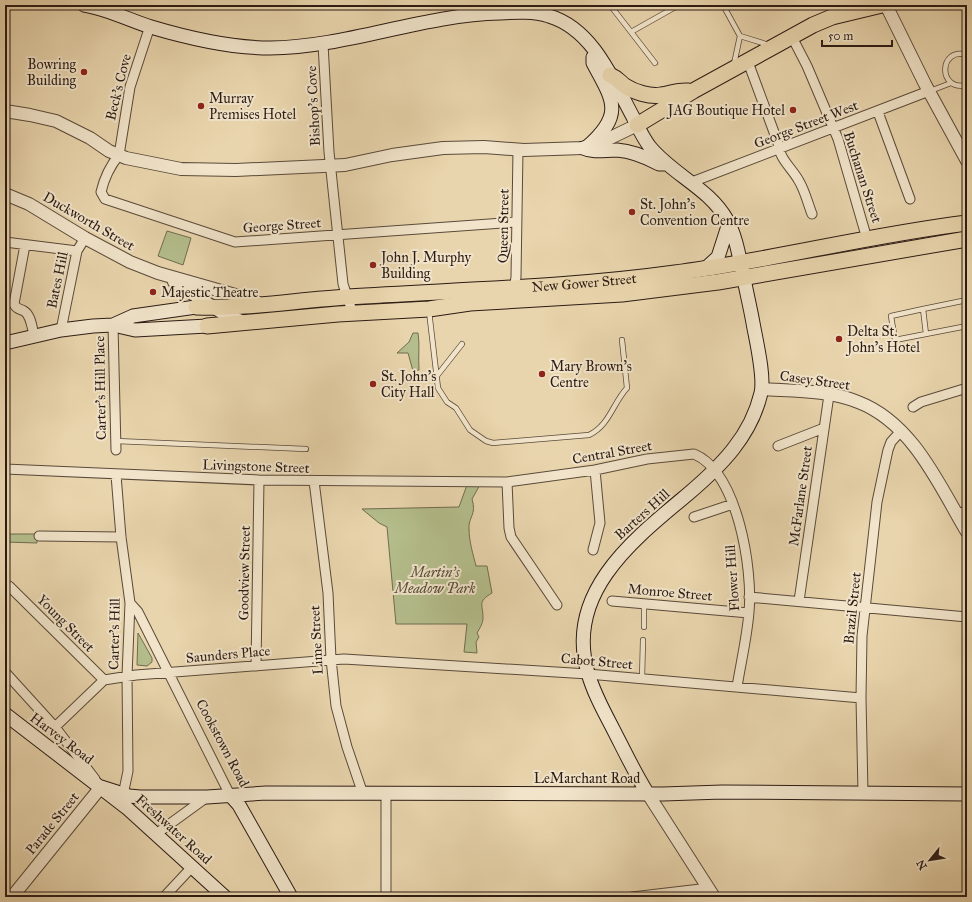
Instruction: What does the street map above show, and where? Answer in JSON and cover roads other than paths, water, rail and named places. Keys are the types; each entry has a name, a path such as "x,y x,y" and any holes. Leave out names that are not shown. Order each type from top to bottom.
{"main road":[{"path":"84,5 109,11 150,26 229,45 272,48 323,44 458,15 514,12 540,14 562,21 572,27 593,48 652,150 692,182 715,204 729,223 718,257 706,268"},
{"path":"637,125 693,91 832,17 882,5"},
{"path":"593,48 593,63 611,97 613,107 607,126 585,147 590,152 618,150 628,152 658,164 667,163"},
{"path":"610,75 619,79 625,87 651,95 660,96 681,90 693,91"},
{"name":"Barters Hill","path":"648,794 604,712 588,674 584,646 585,624 593,596 604,575 626,549 715,472 743,436 762,389 756,342 740,262 729,223"},
{"name":"New Gower Street","path":"196,307 216,308 347,297 591,282 706,268 921,229 967,223"},
{"name":"New Gower Street","path":"207,326 429,309 470,303 622,294 743,278 967,239"},
{"path":"113,325 133,316 196,307"},
{"path":"5,343 60,330 113,325 135,330 207,326"},
{"name":"Harvey Road","path":"5,714 101,787"},
{"name":"LeMarchant Road","path":"101,787 140,798 207,797 266,793 648,794 722,792 967,794"},
{"name":"Freshwater Road","path":"101,787 156,834 225,897"},
{"name":"Cookstown Road","path":"230,795 239,805 291,897"}],"street":[{"path":"886,5 929,91 967,161"},
{"name":"Beck's Cove","path":"119,155 130,88 150,26"},
{"name":"Buchanan Street","path":"792,37 807,66 832,129 838,140 867,239"},
{"name":"Bishop's Cove","path":"323,44 331,166 343,284 353,314"},
{"path":"748,62 778,143 778,150 786,165 799,181 812,214"},
{"name":"George Street West","path":"692,182 878,112 929,91"},
{"path":"5,111 56,121 119,155 181,169 236,170 331,166 443,148 484,147 518,150 585,147 604,141 637,125"},
{"path":"878,112 910,199"},
{"name":"Queen Street","path":"509,301 515,287 518,150"},
{"name":"George Street","path":"119,155 112,164 101,192 105,199 235,242 516,222"},
{"name":"Duckworth Street","path":"5,194 29,204 85,238 130,262 158,273 254,300 262,305"},
{"name":"Bates Hill","path":"60,330 77,251 85,238"},
{"path":"5,242 77,251"},
{"path":"25,245 10,304 18,310 25,311 28,315 34,335"},
{"name":"Duckworth Street","path":"158,273 232,318 244,322"},
{"name":"Carter's Hill Place","path":"113,325 116,450"},
{"path":"913,406 921,402 967,388"},
{"name":"Casey Street","path":"762,389 829,395 859,402 885,417 901,431 962,512 967,532"},
{"name":"McFarlane Street","path":"800,601 829,395"},
{"path":"778,446 824,428"},
{"name":"Brazil Street","path":"863,793 860,698 862,636 879,495 888,450 891,442 901,431"},
{"name":"Central Street","path":"507,482 595,470 685,454 700,457 715,472"},
{"name":"Livingstone Street","path":"5,469 259,480 507,482"},
{"path":"594,550 600,524 595,470"},
{"name":"Flower Hill","path":"715,472 726,489 733,504 739,518 743,534 749,597 749,613 737,687"},
{"name":"Carter's Hill","path":"116,474 121,537 130,603 127,676 129,760 127,783 123,794"},
{"name":"Goodview Street","path":"256,666 259,480"},
{"name":"Lime Street","path":"314,481 328,593 331,659 336,706 363,794"},
{"path":"507,482 509,528 512,537 558,605"},
{"path":"694,517 733,504"},
{"path":"39,536 121,537"},
{"name":"Young Street","path":"9,586 104,680"},
{"path":"749,597 800,601 865,609 967,617"},
{"name":"Monroe Street","path":"612,601 749,613"},
{"name":"Cookstown Road","path":"130,603 138,612 223,784 230,795"},
{"name":"Cabot Street","path":"331,659 344,658 588,674 860,698"},
{"name":"Saunders Place","path":"104,680 127,676 331,659"},
{"path":"5,672 55,727 101,787"},
{"path":"55,727 104,680"},
{"name":"Parade Street","path":"12,897 101,787"},
{"path":"386,794 386,897"},
{"path":"634,897 712,892 648,794"},
{"path":"156,834 207,797"},
{"path":"164,897 192,867"}],"lane":[{"path":"610,5 655,63"},
{"path":"631,32 679,5"},
{"path":"723,5 740,36 739,46 732,70"},
{"path":"740,36 767,45 777,46"},
{"path":"951,83 945,74 946,63 953,55 966,54"},
{"path":"929,91 951,83 961,86 967,85"},
{"path":"967,300 891,316 895,340 967,326"},
{"path":"429,309 436,377 440,393 450,405 456,408 470,430 486,441 493,443 589,435 598,429 608,418 618,398 627,388 622,340"},
{"path":"923,309 926,334"},
{"path":"436,377 462,344"},
{"path":"116,441 306,449"},
{"path":"644,603 644,627"},
{"path":"642,679 643,640"}],"place":[{"name":"Bowring Building","path":"84,72"},
{"name":"Murray Premises Hotel","path":"201,106"},
{"name":"JAG Boutique Hotel","path":"793,110"},
{"name":"St. John's Convention Centre","path":"632,212"},
{"name":"John J. Murphy Building","path":"373,265"},
{"name":"Majestic Theatre","path":"153,292"},
{"name":"Delta St. John's Hotel","path":"839,339"},
{"name":"Mary Brown's Centre","path":"542,374"},
{"name":"St. John's City Hall","path":"373,384"}],"park label":[{"name":"Martin's Meadow Park","path":"435,580"}]}
